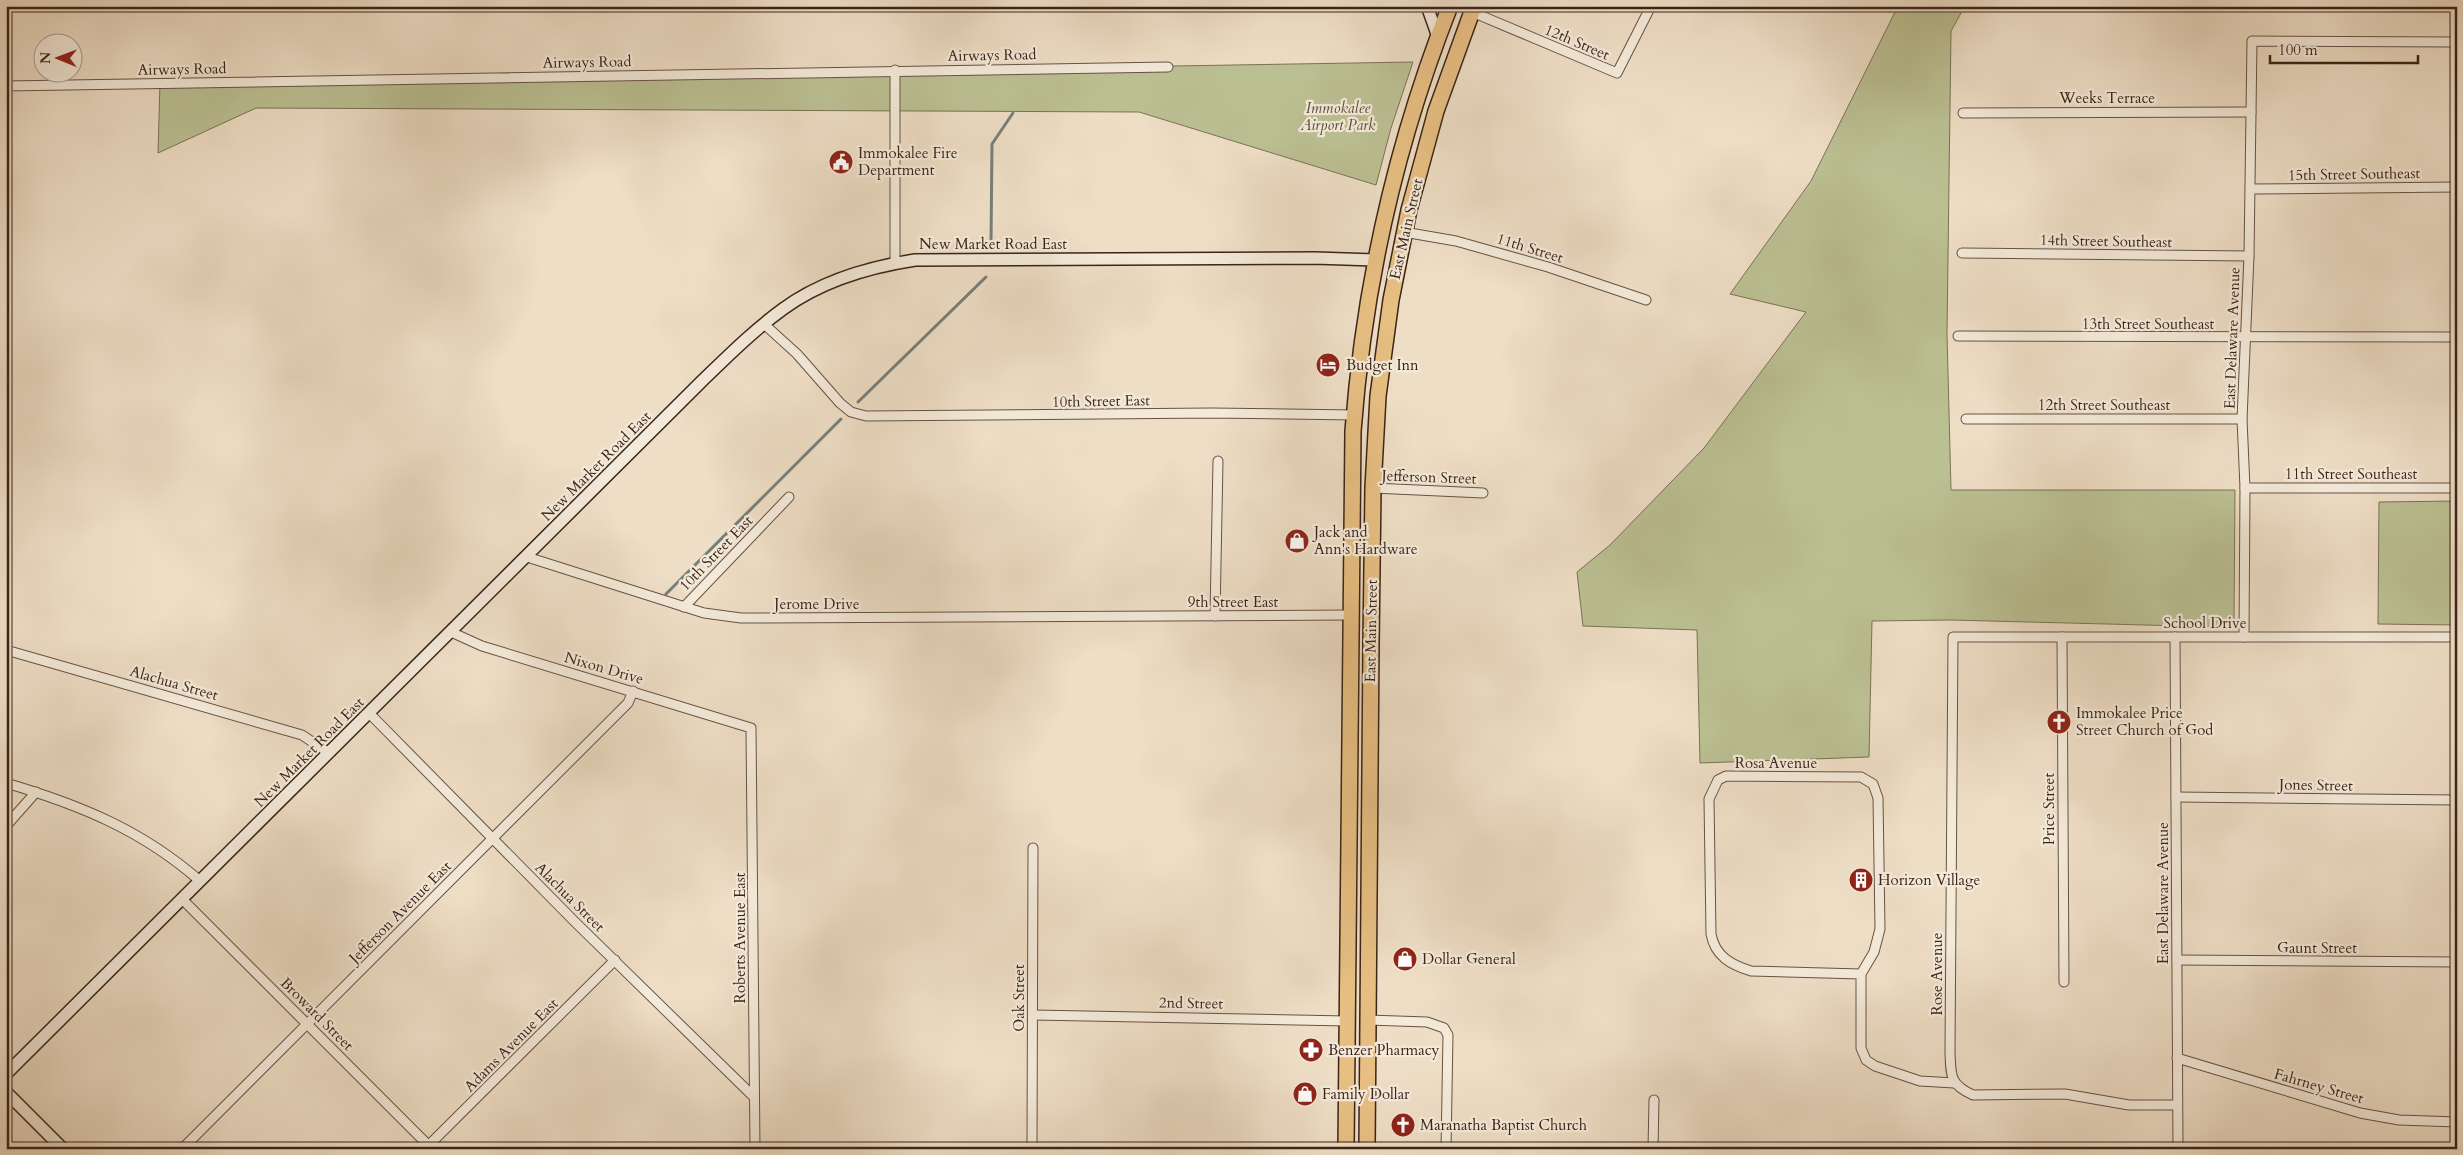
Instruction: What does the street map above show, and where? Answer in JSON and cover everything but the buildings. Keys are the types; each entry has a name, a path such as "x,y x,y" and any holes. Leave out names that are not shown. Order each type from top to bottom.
{"highway":[{"name":"East Main Street","path":"1346,1149 1350,615 1354,414 1360,351 1375,260 1405,135 1450,6"},
{"name":"East Main Street","path":"1367,1149 1371,616 1373,488 1378,396 1397,264 1404,232 1433,120 1473,9"},
{"path":"1375,260 1397,264"},
{"path":"1350,615 1371,616"},
{"path":"1347,1021 1368,1020"}],"main road":[{"path":"1427,6 1438,37"},
{"name":"New Market Road East","path":"6,1074 702,381 784,308 825,285 852,274 895,263 952,258 1315,258 1375,260"},
{"path":"6,1092 63,1149"}],"street":[{"name":"12th Street","path":"1473,9 1617,73 1651,6"},
{"name":"East Delaware Avenue","path":"2244,637 2245,488 2242,419 2251,189 2252,41 2457,42"},
{"name":"Airways Road","path":"6,86 1168,67"},
{"path":"895,70 895,263"},
{"name":"Weeks Terrace","path":"1962,113 2251,112"},
{"name":"15th Street Southeast","path":"2251,189 2457,187"},
{"name":"11th Street","path":"1404,232 1456,241 1646,300"},
{"name":"14th Street Southeast","path":"1962,253 2249,256"},
{"name":"10th Street East","path":"764,324 797,354 833,396 849,410 866,416 1211,413 1354,414"},
{"name":"13th Street Southeast","path":"1958,336 2457,337"},
{"name":"12th Street Southeast","path":"1966,419 2242,419"},
{"path":"1215,616 1218,461"},
{"name":"Jefferson Street","path":"1373,488 1484,493"},
{"name":"11th Street Southeast","path":"2245,488 2457,488"},
{"name":"10th Street East","path":"684,607 789,497"},
{"name":"Jerome Drive","path":"527,557 704,613 741,618 1116,616"},
{"name":"9th Street East","path":"1116,616 1350,615"},
{"name":"Nixon Drive","path":"451,632 482,646 751,728"},
{"name":"School Drive","path":"1953,637 2457,637"},
{"name":"Rose Avenue","path":"1953,637 1950,1052 1954,1082"},
{"name":"Price Street","path":"2062,637 2064,982"},
{"name":"East Delaware Avenue","path":"2175,637 2178,1149"},
{"name":"Alachua Street","path":"6,650 302,736 329,753"},
{"name":"Jefferson Avenue East","path":"182,1149 628,703 633,691"},
{"name":"Alachua Street","path":"369,713 493,839 754,1097"},
{"name":"Roberts Avenue East","path":"751,728 755,1149"},
{"name":"Rosa Avenue","path":"1726,776 1861,777 1873,784 1878,798 1880,929 1874,952 1861,974 1751,971 1736,967 1722,957 1713,942 1711,934 1709,799 1718,780 1726,776"},
{"path":"6,783 36,792 112,821 174,858 200,881"},
{"path":"6,826 36,792"},
{"name":"Jones Street","path":"2176,797 2457,800"},
{"name":"Oak Street","path":"1032,1149 1034,848"},
{"name":"Broward Street","path":"182,899 429,1148"},
{"name":"Adams Avenue East","path":"429,1148 615,960"},
{"name":"Gaunt Street","path":"2177,960 2457,962"},
{"path":"1861,974 1861,1048 1866,1060 1875,1066 1920,1081 1954,1082 1961,1089 1973,1095 2070,1095 2128,1105 2177,1106"},
{"name":"2nd Street","path":"1033,1016 1347,1021"},
{"path":"1368,1020 1426,1022 1444,1028 1448,1035 1446,1149"},
{"name":"Fahrney Street","path":"2177,1058 2360,1113 2399,1120 2457,1122"},
{"path":"1653,1149 1654,1100"}],"green space":[{"path":"1898,6 1965,6 1951,31 1947,334 1951,490 2235,490 2234,621 2223,627 1951,620 1872,621 1869,757 1700,763 1697,630 1583,626 1577,572 1610,545 1704,448 1806,312 1730,294 1811,181"},
{"name":"Immokalee Airport Park","path":"1413,62 1391,128 1376,185 1139,112 256,108 158,153 160,83"},
{"path":"2457,501 2457,625 2378,624 2379,502"}],"waterway":[{"path":"991,242 992,144 1013,113"},
{"path":"858,402 986,277"},
{"path":"666,594 841,419"}],"place":[{"name":"Immokalee Fire Department","path":"841,162"},
{"name":"Budget Inn","path":"1328,365"},
{"name":"Jack and Ann's Hardware","path":"1297,541"},
{"name":"Immokalee Price Street Church of God","path":"2059,722"},
{"name":"Horizon Village","path":"1861,880"},
{"name":"Dollar General","path":"1405,959"},
{"name":"Benzer Pharmacy","path":"1311,1050"},
{"name":"Family Dollar","path":"1305,1094"},
{"name":"Maranatha Baptist Church","path":"1403,1125"}]}
